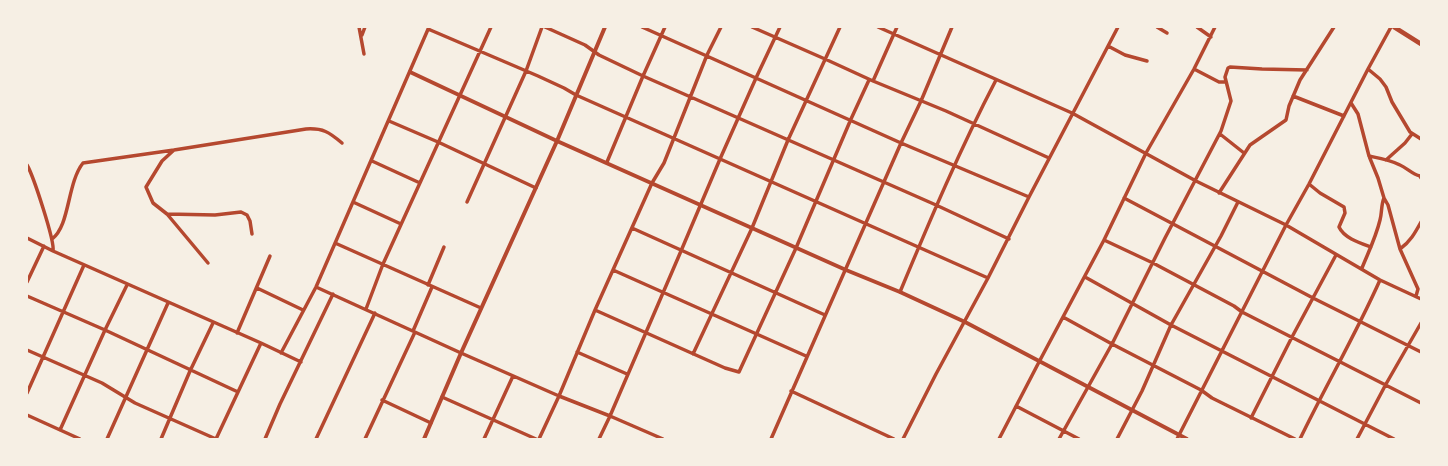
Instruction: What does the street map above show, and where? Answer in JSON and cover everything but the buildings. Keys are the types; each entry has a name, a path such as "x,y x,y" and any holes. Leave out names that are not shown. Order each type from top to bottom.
{"main road":[{"path":"1393,27 1421,44"}],"street":[{"path":"359,27 364,54"},
{"path":"361,36 366,27"},
{"path":"366,308 383,264 491,27"},
{"path":"467,202 526,71 544,27 585,45 594,52 643,76 936,205 1009,239"},
{"path":"425,439 461,353 557,141 605,27"},
{"path":"642,27 851,119 901,143 1029,197"},
{"path":"606,162 666,27"},
{"path":"442,397 537,439 559,396 595,310 652,183 664,163 707,55 722,27"},
{"path":"752,27 871,81 921,101 1049,158"},
{"path":"599,439 682,252 700,205 738,118 780,27"},
{"path":"693,354 752,228 788,140 840,27"},
{"path":"878,27 1072,113 1196,181 1286,225 1336,255 1362,268 1380,280 1421,299"},
{"path":"595,310 725,368 739,372 796,248 851,119 897,27"},
{"path":"771,439 806,356 921,101 952,27"},
{"path":"903,439 936,374 1009,239 1072,113 1118,27"},
{"path":"1157,27 1167,33"},
{"path":"1197,27 1211,37"},
{"path":"999,439 1085,277 1146,153 1194,69 1215,27"},
{"path":"1219,193 1250,145 1286,120 1293,96 1300,80 1334,27"},
{"path":"1178,437 1286,225 1309,184 1368,69 1393,27"},
{"path":"281,353 302,310 316,287 429,28 988,278"},
{"path":"1108,46 1125,55 1147,61"},
{"path":"1059,439 1112,344 1220,134 1230,105 1229,90 1226,82 1226,71 1228,67 1307,70"},
{"path":"1194,69 1219,82 1226,82"},
{"path":"1368,69 1380,79 1386,87 1392,102 1412,134 1421,139"},
{"path":"410,72 557,141 965,322 1178,437 1187,439"},
{"path":"900,292 954,165 996,80"},
{"path":"1293,96 1344,116"},
{"path":"1351,103 1358,114 1369,156 1384,198 1390,210 1400,249 1418,289 1416,296"},
{"path":"389,121 438,142 536,188"},
{"path":"52,239 58,235 77,170 83,163 319,128 332,134 342,143"},
{"path":"1220,134 1244,153"},
{"path":"1386,160 1405,143 1412,134"},
{"path":"174,150 162,161 146,187 153,203 167,214 208,263"},
{"path":"1369,156 1401,165 1411,172 1421,176"},
{"path":"372,161 420,182"},
{"path":"27,165 52,239 53,251"},
{"path":"1309,184 1320,193 1344,207 1345,213 1339,227 1342,232 1371,247"},
{"path":"1124,198 1313,298 1421,352"},
{"path":"1362,268 1381,219 1382,203 1384,198"},
{"path":"353,202 401,224"},
{"path":"1117,439 1154,365 1171,325 1216,246 1238,202"},
{"path":"167,214 215,215 241,212 246,215 250,221 252,234"},
{"path":"1400,249 1412,238 1421,222"},
{"path":"632,228 682,252 825,315"},
{"path":"27,238 301,362"},
{"path":"1104,240 1153,263 1234,306 1242,312 1421,403"},
{"path":"335,243 481,308"},
{"path":"27,282 44,246"},
{"path":"365,439 414,331 444,247"},
{"path":"1251,418 1336,255"},
{"path":"237,333 270,256"},
{"path":"27,393 84,265"},
{"path":"613,270 806,356"},
{"path":"1085,277 1171,325 1394,439"},
{"path":"1300,439 1361,322 1380,280"},
{"path":"60,430 127,284"},
{"path":"316,287 366,308 513,376 610,416 660,439"},
{"path":"257,288 302,310"},
{"path":"265,439 280,404 333,294"},
{"path":"27,296 105,330 238,392"},
{"path":"108,439 168,303"},
{"path":"316,439 375,313"},
{"path":"1063,317 1202,390 1212,398 1295,439"},
{"path":"1357,439 1421,322"},
{"path":"161,439 190,370 213,323"},
{"path":"27,350 102,383 126,398 216,439 261,343"},
{"path":"577,352 627,374"},
{"path":"484,439 513,376"},
{"path":"791,391 894,439"},
{"path":"382,400 431,423"},
{"path":"1016,406 1079,439"},
{"path":"27,421 28,416 78,439"}]}
